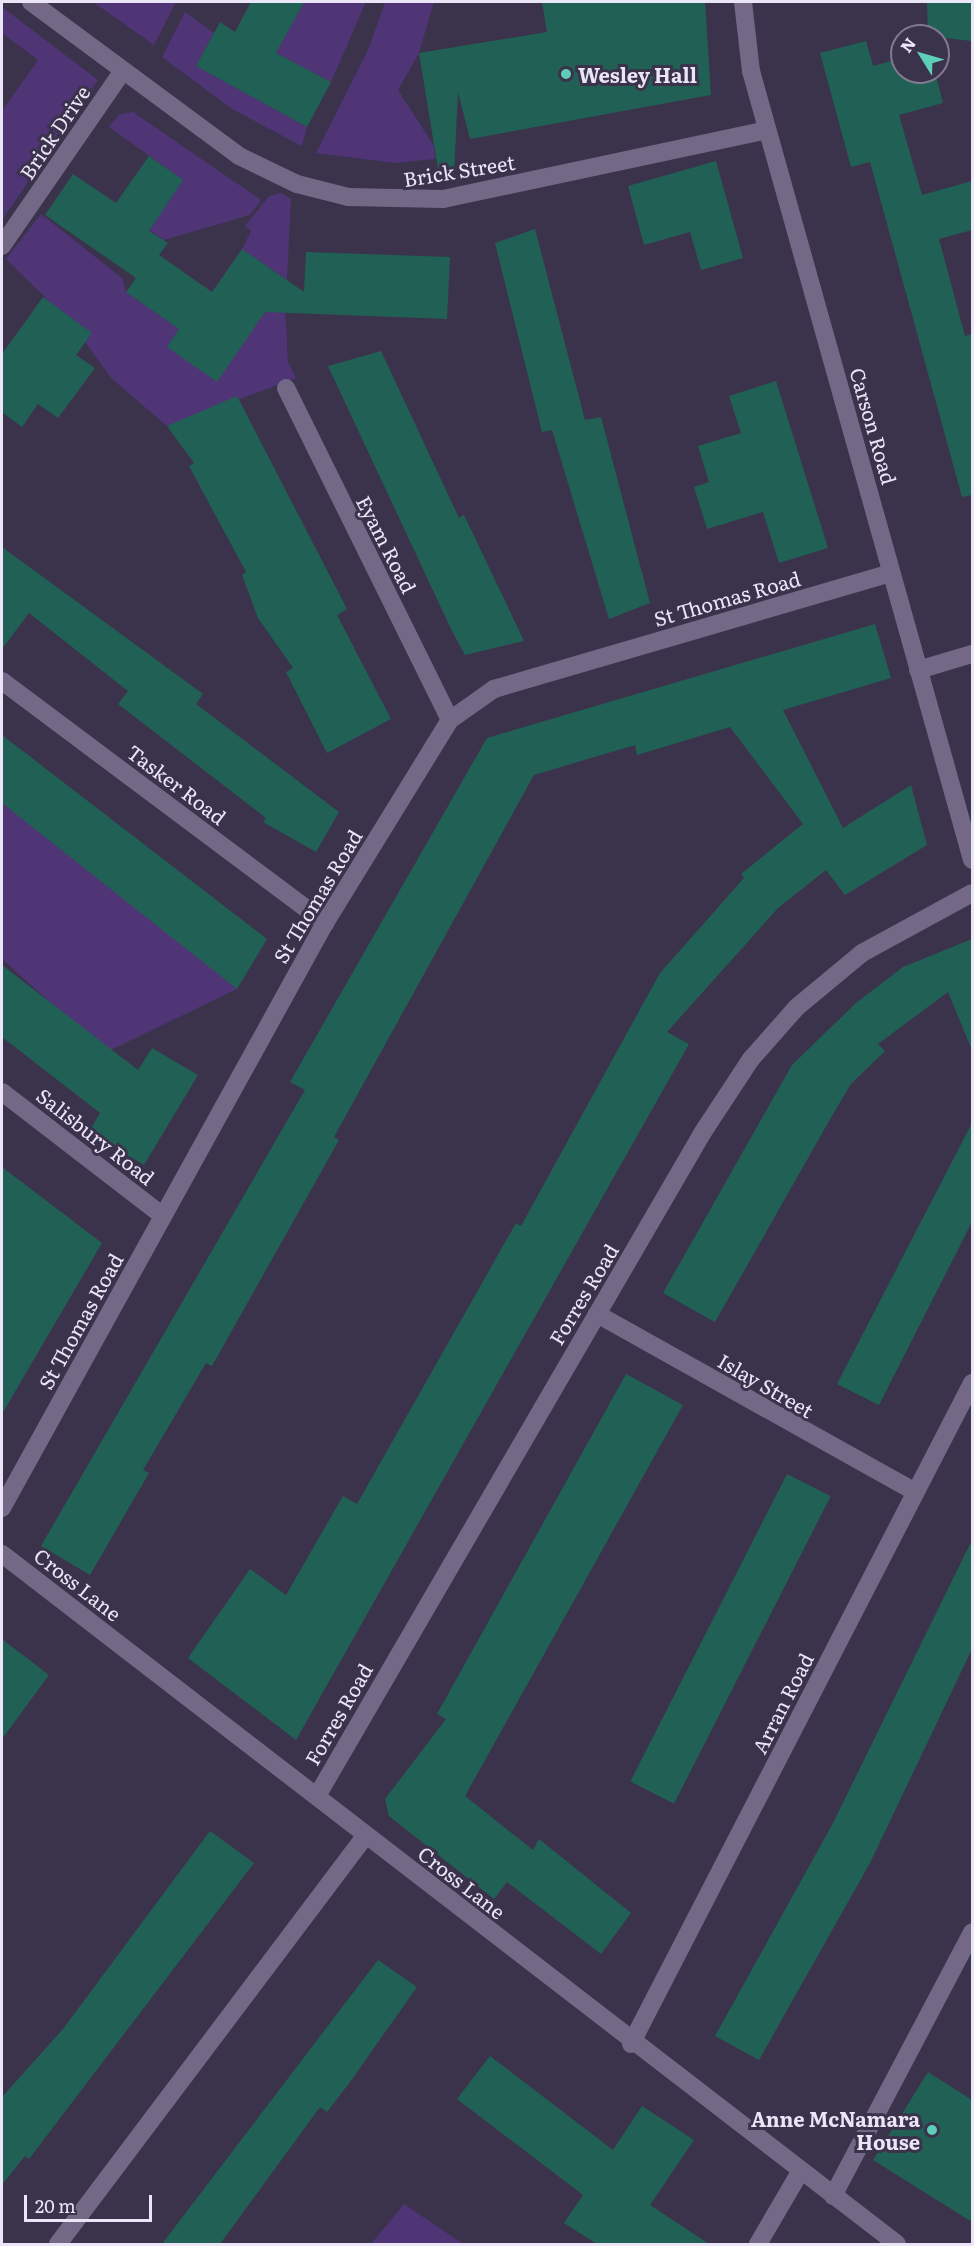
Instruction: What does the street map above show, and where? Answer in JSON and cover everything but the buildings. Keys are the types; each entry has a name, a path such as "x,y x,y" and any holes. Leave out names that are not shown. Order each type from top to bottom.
{"street":[{"name":"Brick Street","path":"31,2 122,72 258,166 312,189 368,200 415,202 470,195 767,130"},
{"name":"Carson Road","path":"743,2 748,56 767,130 972,860"},
{"name":"Brick Drive","path":"2,246 122,72"},
{"name":"Eyam Road","path":"286,388 450,720"},
{"name":"St Thomas Road","path":"2,1508 325,923 450,720 494,689 891,573"},
{"path":"918,670 972,654"},
{"name":"Tasker Road","path":"2,681 325,923"},
{"name":"Forres Road","path":"317,1796 703,1132 774,1031 862,953 972,893"},
{"name":"Salisbury Road","path":"2,1092 164,1216"},
{"name":"Islay Street","path":"597,1314 916,1492"},
{"name":"Arran Road","path":"631,2044 972,1383"},
{"name":"Cross Lane","path":"2,1554 317,1796 631,2044 897,2244"},
{"path":"58,2244 366,1835"},
{"path":"833,2196 972,1932"},
{"path":"758,2244 800,2172"}],"shaded area":[{"path":"93,2 176,2 154,45"},
{"path":"304,2 366,2 331,82 276,53"},
{"path":"385,2 434,2 419,53 398,90 434,146 435,159 395,163 316,153 368,50"},
{"path":"2,7 98,80 2,220 2,111 38,60 2,33"},
{"path":"185,12 214,33 196,66 307,127 302,146 232,109 162,57"},
{"path":"133,112 261,200 250,215 164,240 149,230 183,180 109,127 120,114"},
{"path":"281,193 291,199 287,280 242,249 251,231 245,226 269,196"},
{"path":"41,214 122,278 126,292 179,329 216,381 284,285 288,363 296,378 167,426 111,378 73,325 6,259"},
{"path":"2,802 237,989 111,1050 52,1004 2,959"},
{"path":"404,2204 463,2244 371,2244"}],"place":[{"name":"Wesley Hall","path":"566,74"},
{"name":"Anne McNamara House","path":"932,2130"}]}
